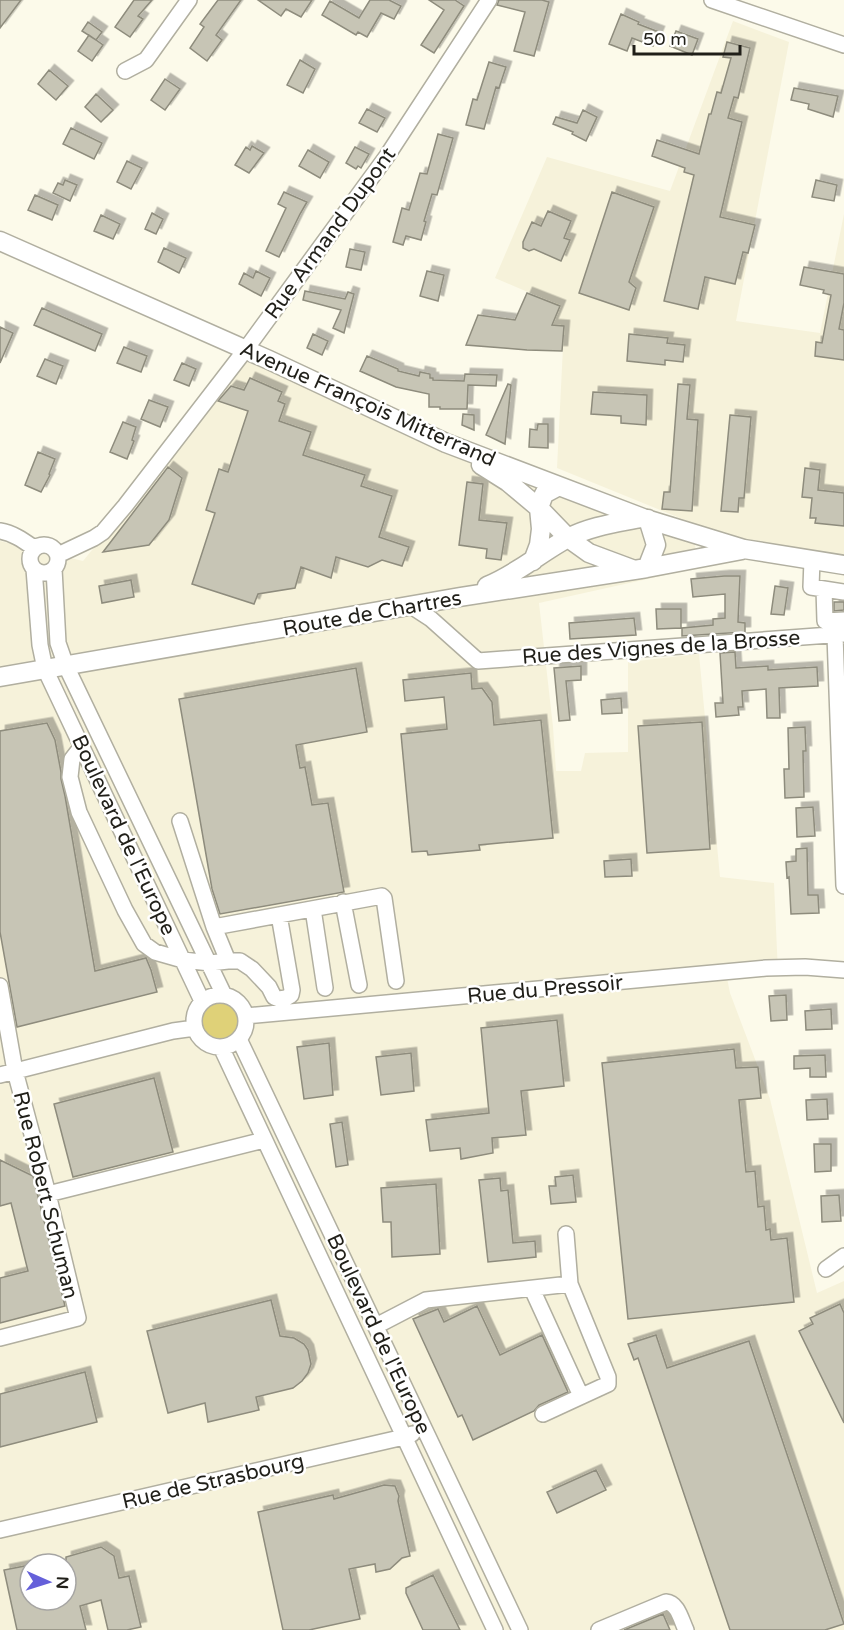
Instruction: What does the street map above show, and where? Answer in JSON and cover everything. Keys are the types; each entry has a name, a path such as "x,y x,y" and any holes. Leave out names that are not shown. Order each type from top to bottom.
{"main road":[{"name":"Avenue François Mitterrand","path":"0,241 246,350 447,443 645,519 744,549"},
{"path":"447,443 508,482 539,508 568,538 589,553 641,569 656,545 645,519 594,527 568,538 505,578 460,597"},
{"path":"533,561 539,545 541,529 539,508 544,494 559,486"},
{"path":"744,549 844,565"},
{"name":"Route de Chartres","path":"0,677 460,597 641,569 744,549"}],"street":[{"path":"124,71 146,60 189,0"},
{"name":"Rue Armand Dupont","path":"56,562 103,532 246,350 387,156 489,0"},
{"path":"712,0 844,45"},
{"path":"0,531 23,540 34,548"},
{"path":"45,669 40,645 34,569 30,556 34,548 42,544 54,548 58,644 66,666"},
{"path":"812,560 811,587 834,590 825,621 839,627 844,886"},
{"path":"34,569 46,573 56,562"},
{"name":"Rue des Vignes de la Brosse","path":"411,606 431,619 477,661 839,627"},
{"name":"Boulevard de l'Europe","path":"66,666 224,995 238,1002 246,1016"},
{"name":"Boulevard de l'Europe","path":"45,669 202,1002"},
{"path":"82,746 72,759 70,777 79,812 125,910 144,944 155,952 183,960 210,963 240,961 252,969 269,987 274,997 286,998 291,995 292,990 279,915"},
{"path":"96,776 115,767"},
{"path":"180,821 214,927 228,961"},
{"path":"214,927 379,896 384,898 396,981"},
{"path":"343,902 359,985"},
{"path":"313,909 325,988"},
{"name":"Rue du Pressoir","path":"246,1016 766,968 805,967 844,970"},
{"name":"Rue Robert Schuman","path":"0,986 8,1073 48,1194 78,1318 0,1338"},
{"path":"224,995 209,997 202,1002 195,1014 195,1028 204,1042 212,1046 228,1046 239,1039 246,1024 246,1016"},
{"path":"8,1073 173,1031 195,1028"},
{"name":"Boulevard de l'Europe","path":"239,1039 520,1630"},
{"name":"Boulevard de l'Europe","path":"220,1047 495,1630"},
{"path":"48,1194 264,1140"},
{"path":"543,1414 608,1384 608,1377 570,1284 566,1234"},
{"path":"826,1269 844,1256"},
{"path":"376,1326 426,1300 570,1284"},
{"path":"532,1289 581,1396"},
{"name":"Rue de Strasbourg","path":"0,1530 404,1437 424,1429"},
{"path":"599,1630 666,1602 671,1602 675,1605 686,1630"}],"shaded area":[{"path":"733,21 789,42 736,321 820,333 844,214 844,557 729,538 557,468 564,327 552,325 560,306 495,278 547,157 670,191"},
{"path":"247,362 695,544 697,568 539,603 556,771 581,771 585,753 628,752 628,662 699,654 720,877 774,883 778,973 727,978 730,993 770,1099 817,1293 844,1281 844,1630 0,1630 0,541 83,561"},
{"path":"220,999 235,1005 241,1020 235,1035 220,1041 205,1035 199,1020 205,1005"}],"building":[{"path":"0,0 21,0 0,28"},
{"path":"134,0 152,0 138,16 143,19 130,37 115,27"},
{"path":"218,0 241,0 216,35 222,40 207,61 190,48 204,27 200,24"},
{"path":"258,0 312,0 301,17 286,9 281,16"},
{"path":"370,0 389,0 401,6 394,19 381,13 367,37 358,32 356,35 322,15 330,1 359,18"},
{"path":"429,0 455,0 464,6 434,53 421,45 444,10"},
{"path":"499,0 549,2 534,56 514,51 525,12 497,5"},
{"path":"621,14 659,32 653,46 632,38 627,51 609,44"},
{"path":"88,22 102,32 96,40 82,31"},
{"path":"676,31 698,39 692,55 670,46"},
{"path":"89,35 103,45 92,61 78,51"},
{"path":"727,42 750,48 738,98 734,97 728,118 742,122 720,217 755,225 748,253 743,252 735,284 705,277 698,309 664,301 694,175 684,172 685,168 652,156 657,140 699,154 709,114 711,114 717,92 721,93 731,58 723,57"},
{"path":"300,60 315,69 303,93 287,85"},
{"path":"489,62 506,67 499,88 496,87 484,129 466,125 473,99 477,100"},
{"path":"49,70 68,86 56,100 38,84"},
{"path":"165,79 180,89 165,110 151,100"},
{"path":"794,88 838,96 833,117 808,109 809,104 791,100"},
{"path":"96,94 113,110 101,122 85,107"},
{"path":"367,109 385,118 377,132 359,123"},
{"path":"583,110 597,117 586,141 572,134 573,132 553,124 556,117 577,123"},
{"path":"71,128 102,143 94,159 63,144"},
{"path":"438,134 453,138 437,195 432,194 421,240 406,236 403,245 393,242 402,208 409,210 420,173 427,174"},
{"path":"252,146 264,153 249,173 235,165 246,147 250,150"},
{"path":"355,147 369,154 361,168 358,166 356,169 346,163"},
{"path":"308,150 329,162 320,178 299,166"},
{"path":"127,161 142,168 131,189 117,182"},
{"path":"65,180 77,185 70,201 53,193 58,183 63,185"},
{"path":"816,180 837,185 834,201 812,197"},
{"path":"284,192 307,202 279,257 266,251 286,208 278,204"},
{"path":"612,192 654,207 629,282 636,288 629,310 579,293"},
{"path":"35,195 58,205 52,220 28,210"},
{"path":"548,211 571,221 564,238 570,240 561,261 534,249 529,251 523,248 523,242 532,222 541,226"},
{"path":"152,213 163,219 156,234 145,229"},
{"path":"101,215 120,224 113,239 94,231"},
{"path":"164,248 186,258 179,273 158,262"},
{"path":"350,249 365,252 361,270 346,267"},
{"path":"804,267 844,274 844,303 839,329 844,330 844,360 815,356 816,342 822,343 831,295 823,293 824,290 800,285"},
{"path":"256,271 270,278 261,296 239,284 244,273 253,278"},
{"path":"427,271 444,275 438,301 420,296"},
{"path":"305,291 345,299 348,292 354,294 344,333 333,328 341,310 303,300"},
{"path":"527,293 560,306 552,325 564,326 562,351 466,345 478,315 515,320"},
{"path":"42,308 102,334 95,351 34,325"},
{"path":"0,327 13,333 0,363"},
{"path":"313,334 328,341 322,355 307,348"},
{"path":"629,334 668,338 667,343 685,345 683,362 665,360 665,365 627,361"},
{"path":"124,347 147,356 141,372 117,363"},
{"path":"367,356 398,369 398,371 419,376 420,372 430,374 433,380 464,381 465,374 497,375 496,386 468,385 467,409 429,407 429,394 396,387 360,371"},
{"path":"45,359 63,366 56,384 37,376"},
{"path":"182,363 196,369 189,386 174,380"},
{"path":"250,378 282,392 278,401 285,404 279,421 311,432 303,455 365,475 361,486 392,496 379,537 409,547 402,566 382,560 368,567 336,557 331,578 301,567 295,588 258,594 254,604 192,584 215,513 206,510 219,469 228,472 248,411 218,401 231,386 244,390"},
{"path":"508,384 511,385 505,444 486,435"},
{"path":"678,384 690,385 687,419 698,420 692,511 662,509 664,492 670,492"},
{"path":"593,392 647,395 646,425 621,423 621,416 591,414"},
{"path":"149,400 168,407 160,427 141,419"},
{"path":"463,414 474,415 474,430 462,425"},
{"path":"730,415 751,417 744,498 739,498 738,512 721,511"},
{"path":"123,422 136,427 132,440 134,441 127,459 110,452"},
{"path":"538,424 548,424 548,448 529,447 530,429 537,430"},
{"path":"38,452 55,459 41,492 25,485"},
{"path":"168,467 182,478 169,520 149,545 103,552"},
{"path":"805,468 820,470 818,490 844,493 844,526 815,523 816,518 810,518 812,498 802,497"},
{"path":"467,482 483,484 479,520 507,523 501,560 486,558 487,549 459,545"},
{"path":"740,576 738,622 745,623 745,632 682,636 682,628 713,625 713,619 725,618 725,594 693,597 691,579"},
{"path":"131,580 134,597 102,603 99,586"},
{"path":"775,586 788,588 784,615 771,614"},
{"path":"834,602 844,602 844,610 834,611"},
{"path":"656,609 681,609 681,628 657,629"},
{"path":"634,618 636,635 570,639 569,623"},
{"path":"735,652 736,668 768,666 768,670 817,667 818,686 779,688 780,718 767,718 766,689 742,691 743,707 738,707 739,715 716,717 715,703 723,703 720,653"},
{"path":"581,666 581,680 566,681 570,720 559,721 554,668"},
{"path":"356,668 367,732 296,745 300,768 305,767 312,805 328,803 344,892 220,914 212,889 179,699"},
{"path":"471,673 472,689 482,688 492,702 494,725 541,720 553,838 479,845 480,850 428,855 427,851 412,852 401,734 447,729 444,697 405,701 403,680"},
{"path":"621,698 622,713 602,714 601,700"},
{"path":"702,722 710,849 647,853 638,726"},
{"path":"47,723 55,740 95,971 146,958 157,992 17,1027 0,932 0,731"},
{"path":"805,727 804,797 785,798 784,769 789,769 788,728"},
{"path":"813,807 815,836 797,837 796,808"},
{"path":"807,848 808,895 818,895 819,913 791,914 786,862 796,861 796,849"},
{"path":"631,859 632,876 605,877 604,861"},
{"path":"786,995 787,1020 771,1021 769,996"},
{"path":"831,1009 832,1029 806,1030 805,1011"},
{"path":"557,1020 564,1086 521,1091 526,1135 492,1138 493,1153 461,1159 460,1148 430,1151 426,1120 489,1113 481,1028"},
{"path":"329,1043 333,1095 304,1099 297,1047"},
{"path":"734,1049 736,1068 758,1067 761,1098 739,1100 746,1172 755,1171 758,1207 764,1206 766,1230 770,1229 771,1240 787,1238 794,1302 628,1319 602,1063"},
{"path":"411,1053 414,1091 381,1095 376,1057"},
{"path":"825,1055 826,1077 810,1077 810,1068 794,1069 794,1056"},
{"path":"154,1078 173,1152 73,1177 54,1104"},
{"path":"827,1099 828,1119 807,1120 806,1100"},
{"path":"342,1122 348,1165 336,1167 330,1124"},
{"path":"814,1144 831,1144 831,1171 815,1172"},
{"path":"0,1160 33,1176 65,1306 0,1323 0,1278 28,1271 11,1203 0,1206"},
{"path":"573,1175 576,1202 551,1204 549,1186 556,1186 555,1177"},
{"path":"500,1178 501,1191 508,1190 513,1243 535,1241 536,1257 488,1262 479,1180"},
{"path":"436,1184 440,1254 392,1257 391,1222 383,1222 381,1188"},
{"path":"839,1195 841,1221 822,1222 821,1196"},
{"path":"271,1300 280,1336 294,1338 304,1344 308,1350 311,1364 302,1381 293,1388 256,1397 259,1410 208,1422 205,1403 168,1413 147,1331"},
{"path":"840,1304 844,1313 844,1423 799,1331 813,1324 810,1318"},
{"path":"477,1306 500,1355 542,1335 568,1392 473,1440 462,1415 458,1417 413,1319 438,1309 444,1322"},
{"path":"656,1335 667,1368 749,1341 844,1624 825,1630 730,1630 638,1358 634,1360 628,1344"},
{"path":"85,1372 97,1422 0,1447 0,1394"},
{"path":"596,1470 606,1490 557,1513 547,1492"},
{"path":"384,1485 395,1486 399,1496 398,1501 410,1556 402,1558 390,1569 376,1572 375,1564 349,1569 360,1619 309,1630 283,1630 258,1512 333,1495 334,1499"},
{"path":"101,1547 114,1556 119,1578 129,1576 141,1627 108,1630 101,1600 80,1606 86,1630 17,1630 4,1570 18,1567 18,1612 78,1612 78,1554"},
{"path":"433,1575 460,1630 423,1630 406,1593 406,1588"},
{"path":"663,1614 670,1630 624,1630"}]}
